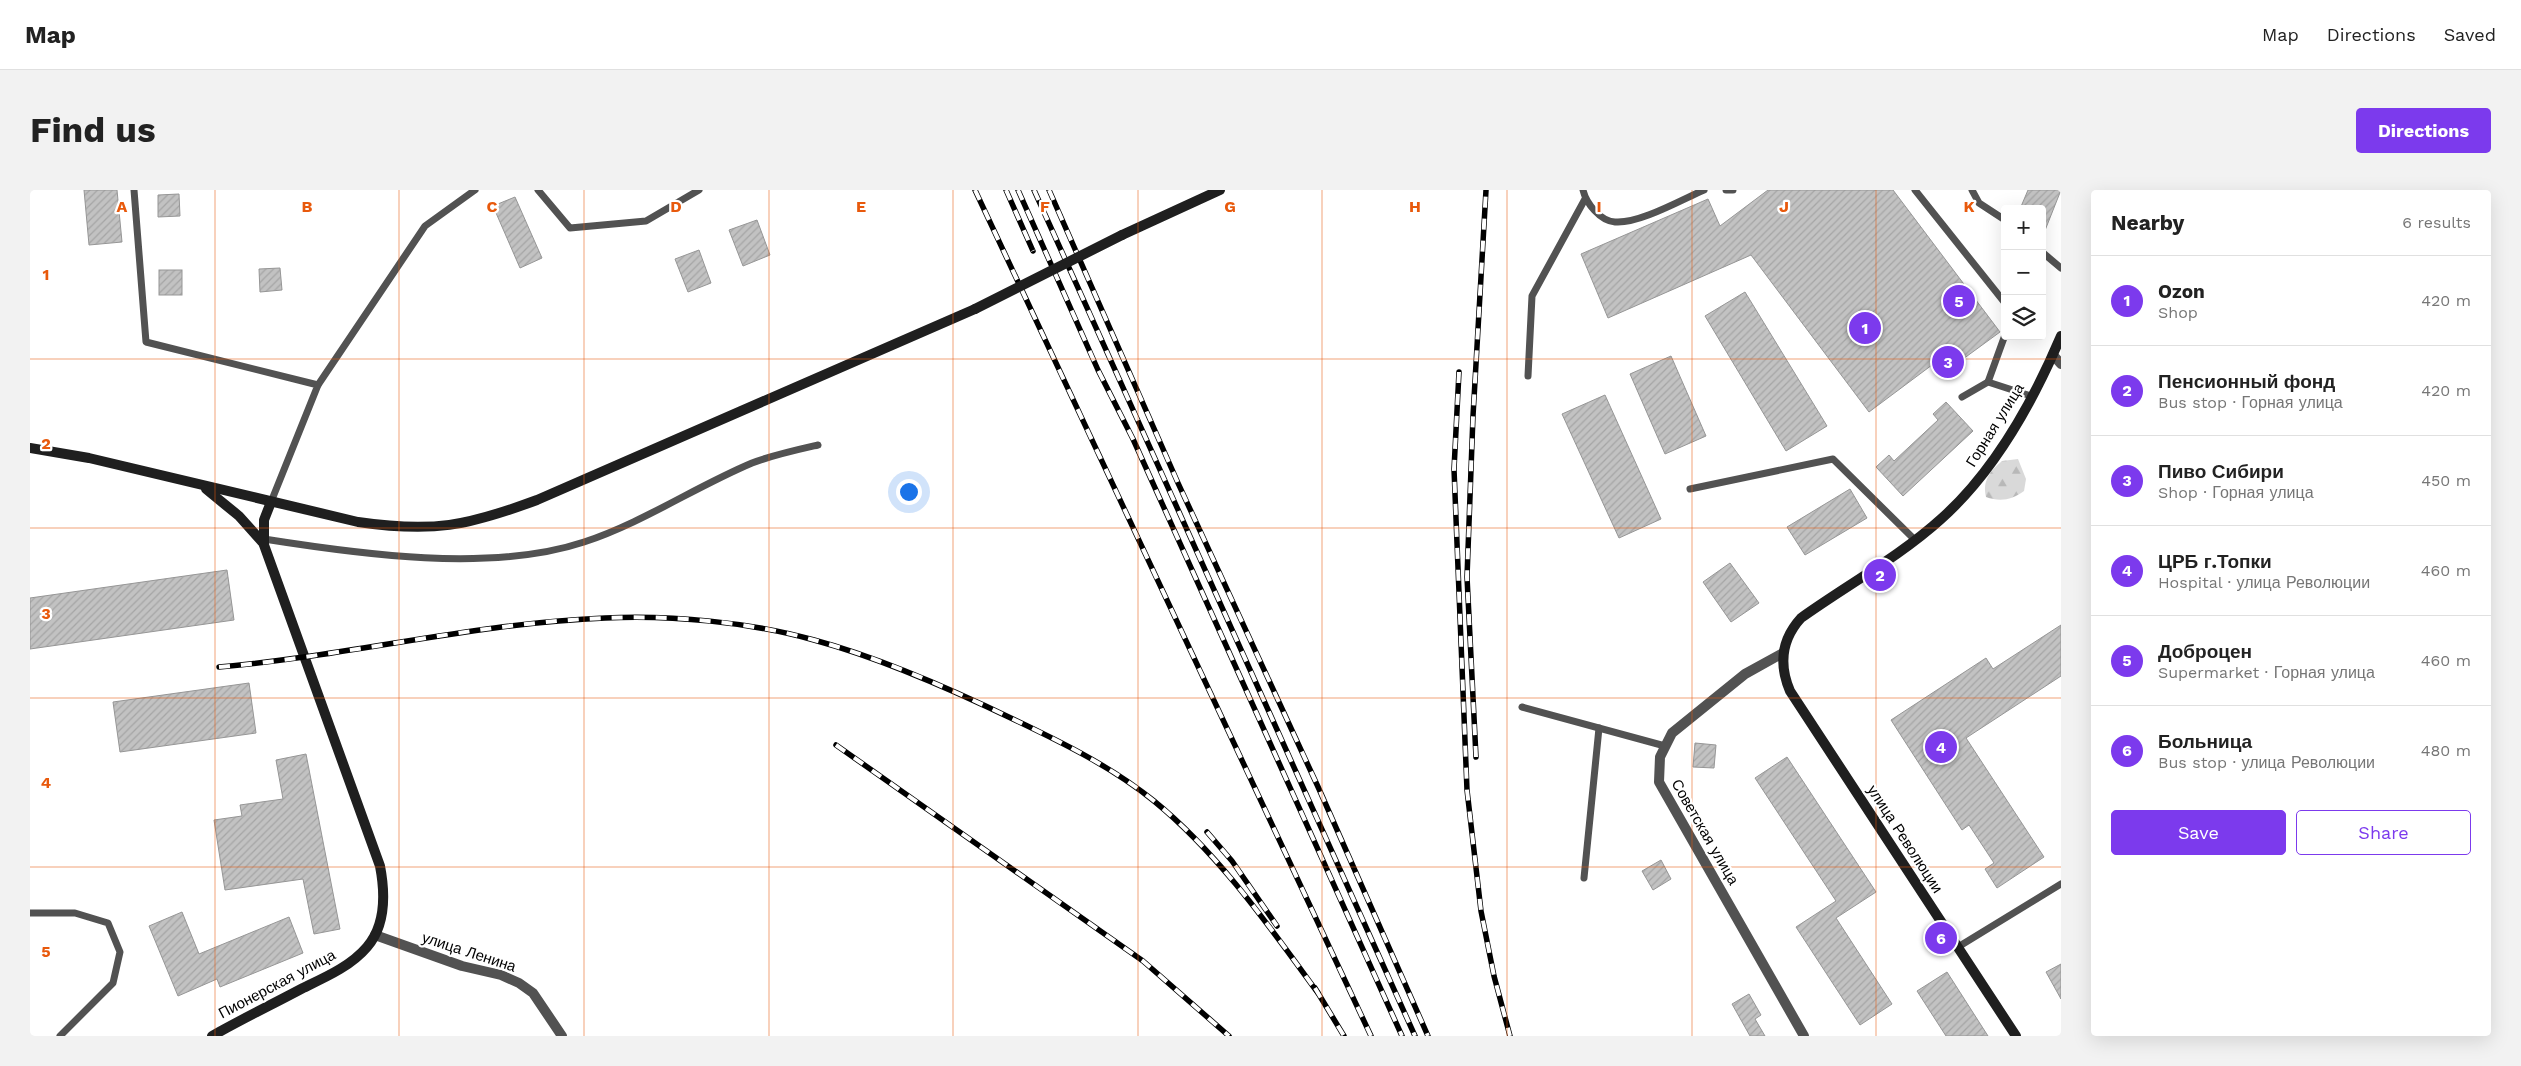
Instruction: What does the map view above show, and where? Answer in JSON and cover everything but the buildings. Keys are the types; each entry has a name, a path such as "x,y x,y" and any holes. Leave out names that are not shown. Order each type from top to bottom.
{"street":[{"path":"30,448 89,458 358,522 396,528 432,528 464,524 538,500 975,309 1122,235 1220,190"},
{"name":"Горная улица","path":"1783,653 1792,628 1801,618 1915,540 1959,503 1997,454 2031,396 2061,336"},
{"path":"2053,355 2061,364"},
{"path":"201,485 239,516 264,542"},
{"path":"271,502 264,520 264,542 380,866 384,886 384,901 375,935"},
{"name":"Советская улица","path":"1783,653 1745,674 1672,733 1665,746 1658,770 1659,782 1804,1036"},
{"name":"улица Революции","path":"1783,653 1782,668 1790,691 2016,1036"},
{"name":"Пионерская улица","path":"212,1036 334,972 356,958 368,946 375,935"},
{"name":"улица Ленина","path":"375,935 462,966 501,975 519,984 533,993 562,1036"}],"lane":[{"path":"134,190 146,342 318,385"},
{"path":"271,502 318,385 425,226 475,190"},
{"path":"538,190 570,228 646,221 698,190"},
{"path":"1583,190 1585,199 1600,215 1614,222 1637,218 1704,190"},
{"path":"1726,190 1733,190"},
{"path":"1916,190 2001,298"},
{"path":"1972,190 1979,203 2001,217"},
{"path":"1528,376 1532,296 1585,199"},
{"path":"2046,255 2061,268"},
{"path":"1962,397 1988,382 2003,340"},
{"path":"1988,382 2031,396"},
{"path":"264,542 424,557 505,556 560,549 586,542 754,463 818,445"},
{"path":"1690,489 1833,459 1915,540"},
{"path":"1522,707 1665,746"},
{"path":"1584,878 1599,728"},
{"path":"1958,947 2061,884"},
{"path":"30,913 75,912 108,923 120,952 113,983 60,1036"}],"green space":[{"path":"2018,459 2026,479 2024,491 2006,499 1986,497 1986,481 1994,469 2002,461"}],"railway":[{"path":"975,190 1371,1036"},
{"path":"1006,190 1033,251"},
{"path":"1018,190 1098,370 1133,439 1402,1036"},
{"path":"1034,190 1415,1036"},
{"path":"1049,190 1178,483 1319,789 1428,1036"},
{"path":"1476,757 1467,577 1473,416 1486,190"},
{"path":"1459,372 1454,469 1467,790 1481,911 1494,976 1510,1036"},
{"path":"219,667 267,662 508,626 630,617 737,624 789,634 839,647 942,686 991,709 1087,756 1138,789 1178,822 1222,867 1262,917 1318,993"},
{"path":"836,745 1143,961 1229,1036"},
{"path":"1207,832 1232,861 1277,926"},
{"path":"1315,988 1344,1036"}],"place":[{"name":"Доброцен","path":"1959,301"},
{"name":"Ozon","path":"1865,328"},
{"name":"Пиво Сибири","path":"1948,362"},
{"name":"Пенсионный фонд","path":"1880,575"},
{"name":"ЦРБ г.Топки","path":"1941,747"},
{"name":"Больница","path":"1941,938"}]}
